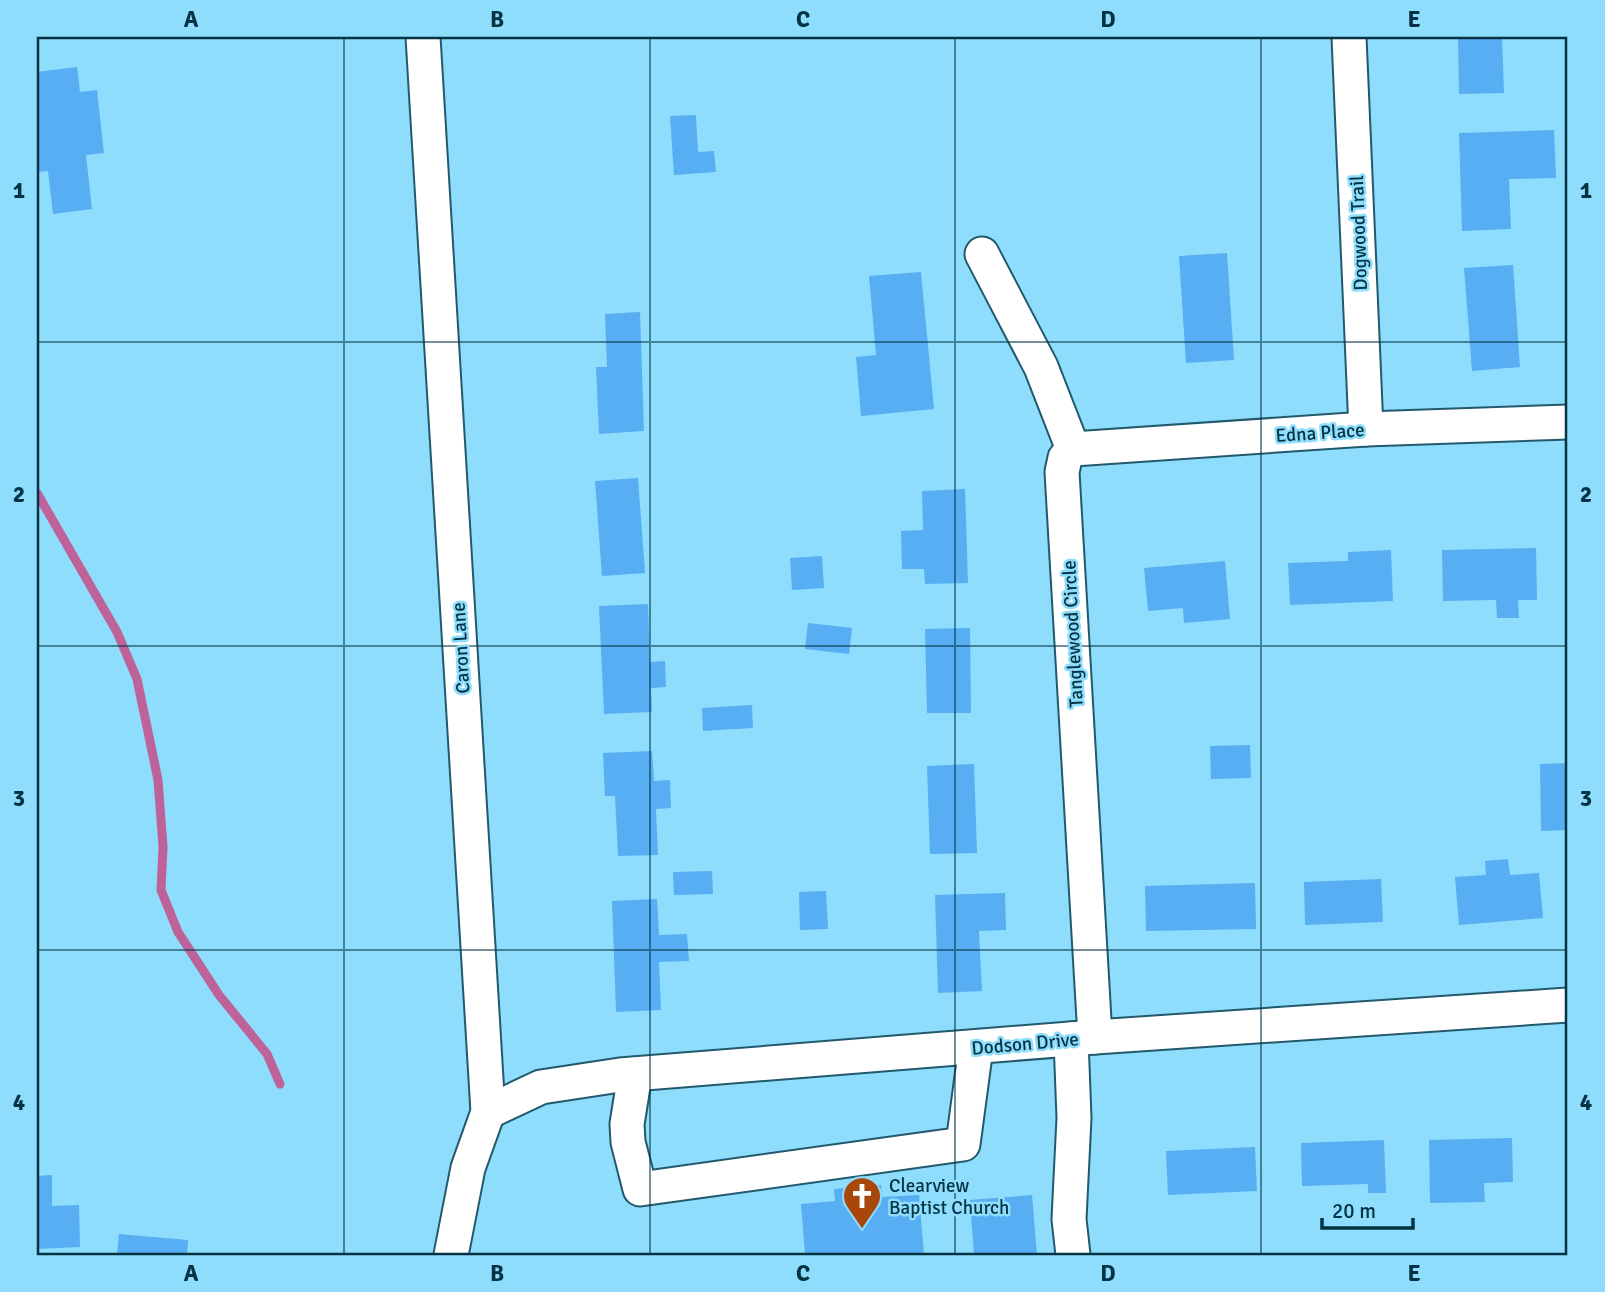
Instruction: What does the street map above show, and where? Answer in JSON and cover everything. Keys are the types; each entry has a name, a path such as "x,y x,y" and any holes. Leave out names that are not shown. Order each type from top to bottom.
{"street":[{"name":"Caron Lane","path":"423,37 488,1112 468,1168 451,1255"},
{"name":"Dogwood Trail","path":"1349,37 1366,429"},
{"path":"982,254 1041,367 1073,449"},
{"name":"Edna Place","path":"1073,449 1366,429 1568,422"},
{"name":"Tanglewood Circle","path":"1073,449 1065,458 1062,472 1083,1038 1074,1118 1069,1219 1073,1255"},
{"name":"Dodson Drive","path":"488,1112 541,1087 635,1074 1083,1038 1568,1005"},
{"path":"635,1074 627,1124 628,1142 640,1189 963,1144 976,1047"}],"building":[{"path":"1458,37 1502,37 1504,93 1459,94"},
{"path":"77,67 80,92 97,90 104,153 86,155 92,209 53,214 48,171 37,172 37,72"},
{"path":"696,115 698,152 714,151 716,172 674,175 670,116"},
{"path":"1554,130 1556,178 1509,179 1511,229 1462,231 1459,133"},
{"path":"1227,253 1234,360 1186,363 1179,256"},
{"path":"1513,265 1520,367 1472,371 1464,268"},
{"path":"921,272 934,409 861,416 856,357 876,355 869,276"},
{"path":"640,312 644,431 599,434 596,367 607,367 605,314"},
{"path":"638,478 645,573 602,576 595,481"},
{"path":"965,489 968,583 925,584 924,569 902,569 901,531 923,530 922,491"},
{"path":"1536,548 1537,600 1518,600 1519,618 1497,618 1496,600 1443,601 1442,550"},
{"path":"1391,550 1393,601 1290,605 1288,563 1348,561 1348,552"},
{"path":"822,556 824,588 792,590 790,558"},
{"path":"1225,561 1230,619 1184,623 1183,608 1148,611 1144,568"},
{"path":"648,604 650,662 665,661 666,687 651,688 652,712 604,714 599,606"},
{"path":"808,623 852,628 849,654 805,649"},
{"path":"970,628 971,713 927,713 925,629"},
{"path":"752,705 753,728 703,731 702,708"},
{"path":"1250,745 1251,778 1211,779 1210,746"},
{"path":"652,751 654,781 670,780 671,808 656,809 658,855 618,856 615,796 605,796 603,753"},
{"path":"1568,763 1568,830 1541,831 1540,764"},
{"path":"974,764 977,853 930,854 927,766"},
{"path":"1508,859 1510,875 1539,873 1543,918 1459,925 1455,877 1486,875 1485,861"},
{"path":"712,871 713,894 674,895 673,872"},
{"path":"1381,879 1383,922 1305,925 1304,882"},
{"path":"1255,883 1256,929 1146,931 1145,886"},
{"path":"826,891 828,929 800,930 799,892"},
{"path":"1005,893 1006,930 979,931 982,991 938,993 935,895"},
{"path":"657,899 659,935 687,934 689,961 659,962 661,1010 616,1012 612,901"},
{"path":"1512,1138 1513,1182 1484,1183 1485,1202 1430,1203 1429,1140"},
{"path":"1384,1140 1386,1193 1368,1193 1368,1184 1302,1186 1301,1143"},
{"path":"1255,1147 1257,1191 1168,1195 1166,1151"},
{"path":"52,1175 52,1206 79,1205 80,1247 37,1249 37,1176"},
{"name":"Clearview Baptist Church","path":"881,1185 882,1197 919,1195 924,1255 805,1255 801,1204 835,1201 834,1189"},
{"path":"1032,1195 1037,1255 974,1255 970,1200"},
{"path":"119,1234 188,1240 187,1255 117,1255"}],"waterway":[{"path":"37,493 117,632 137,679 158,780 163,847 161,890 178,932 219,995 267,1054 280,1084"}],"place":[{"name":"Clearview Baptist Church","path":"862,1230"}]}
